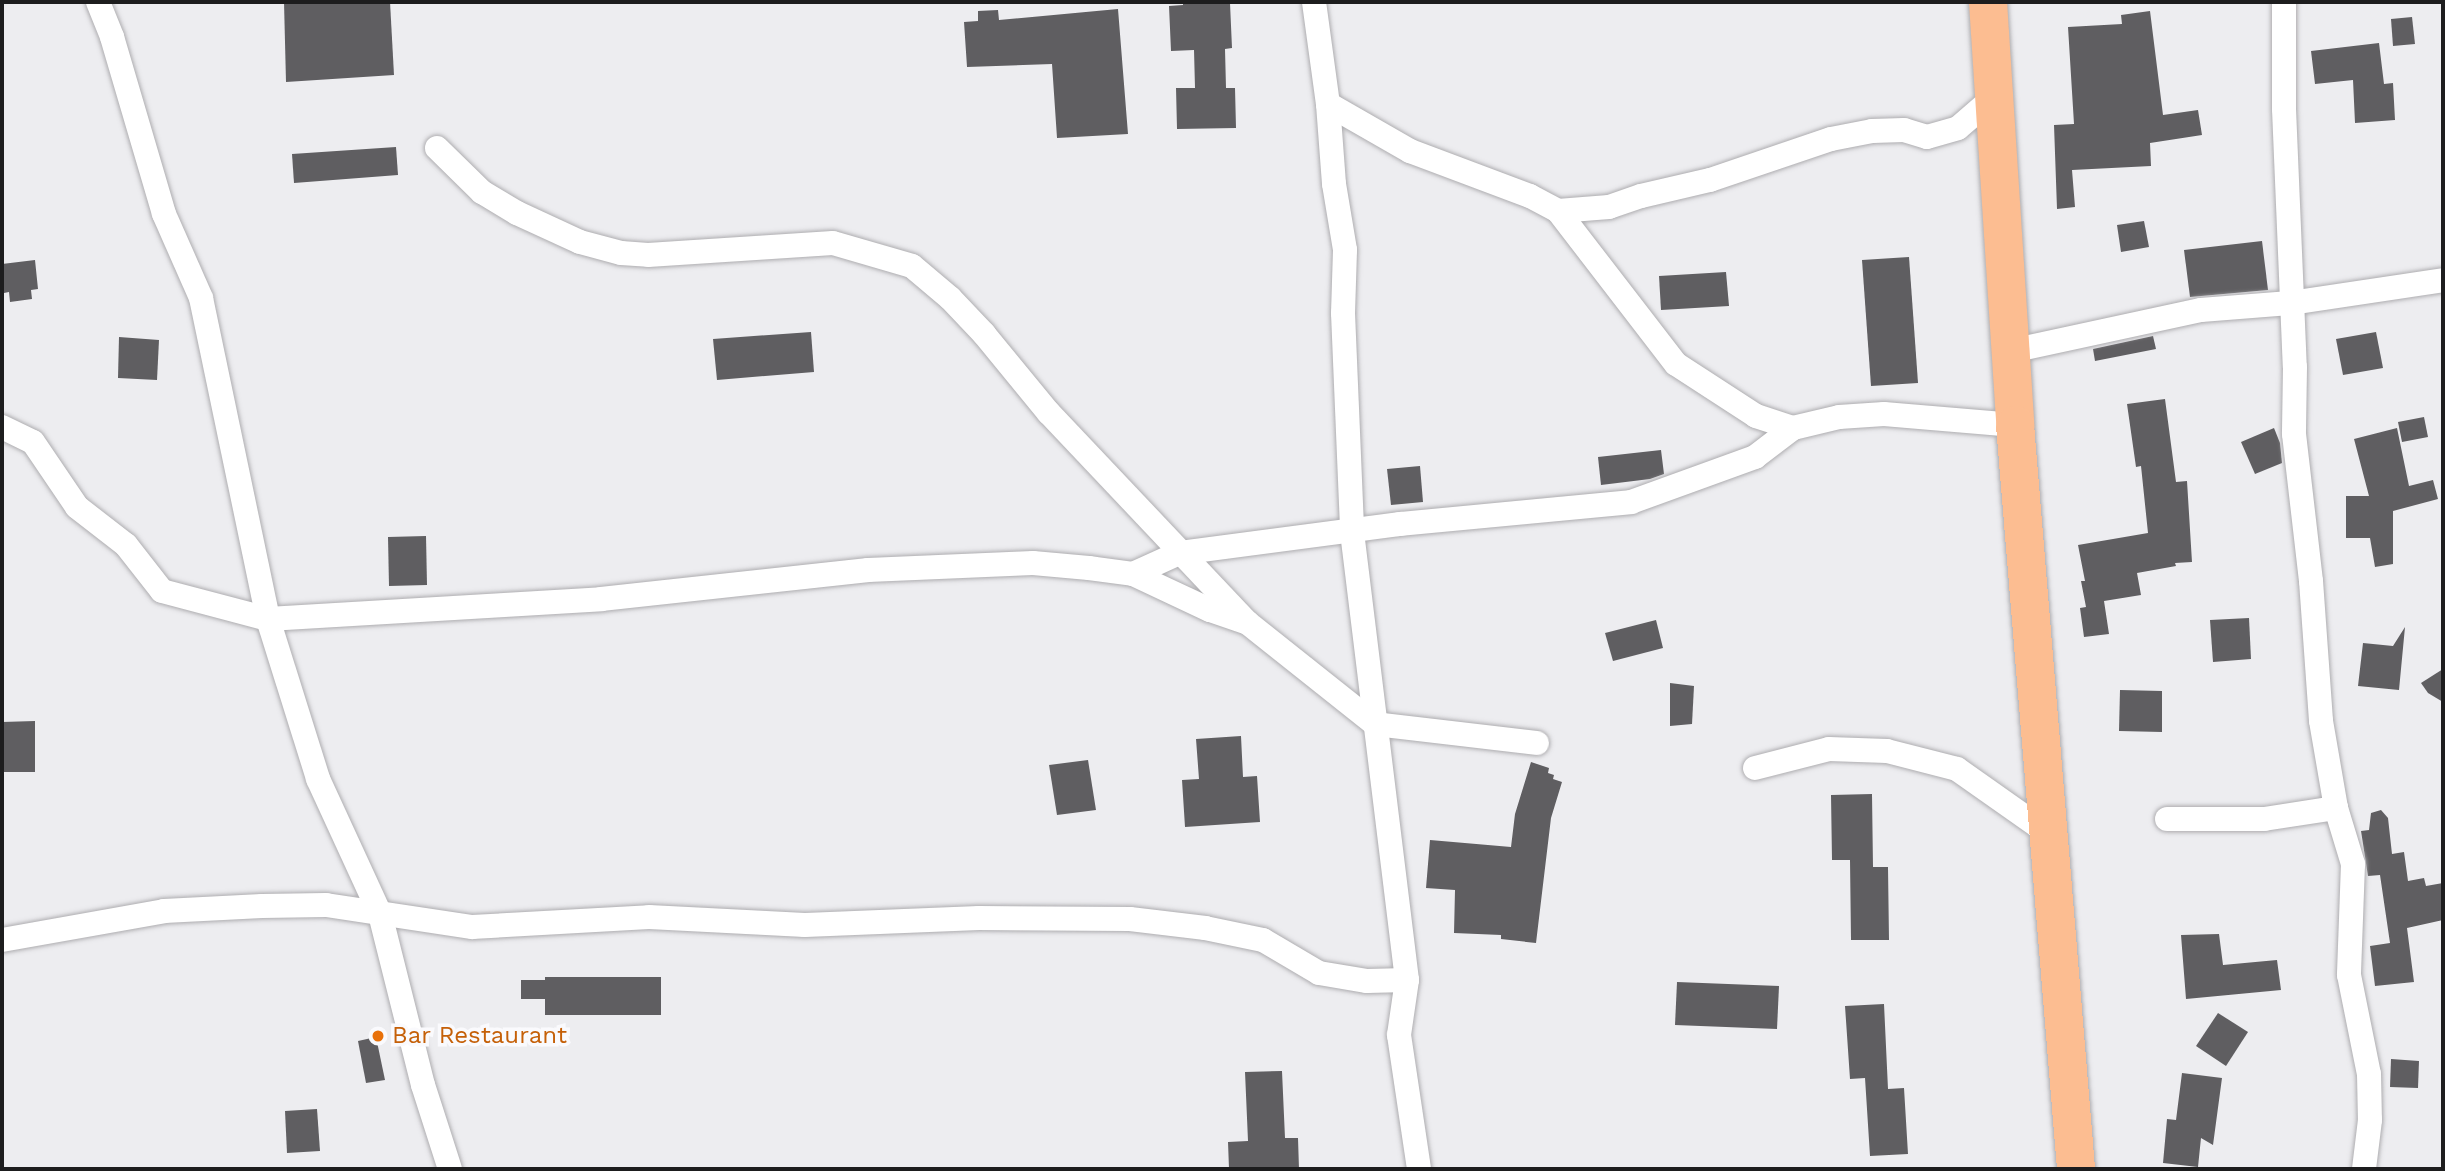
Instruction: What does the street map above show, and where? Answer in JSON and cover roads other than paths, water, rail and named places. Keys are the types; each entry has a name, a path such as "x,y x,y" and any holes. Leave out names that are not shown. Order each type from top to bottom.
{"highway":[{"path":"1988,2 2015,425 2076,1169"}],"street":[{"path":"98,2 112,37 164,214 201,298 268,619 318,779 380,914 423,1084 450,1169"},
{"path":"1314,2 1328,104 1334,184 1345,250 1343,313 1352,532 1407,980 1399,1035 1419,1169"},
{"path":"2284,2 2290,303 2295,367 2294,434 2311,581 2321,721 2336,808 2353,864 2349,975 2369,1074 2370,1120 2364,1169"},
{"path":"1558,211 1609,207 1641,196 1710,180 1831,139 1872,131 1904,130 1927,137 1958,128 1994,97"},
{"path":"1328,104 1410,151 1530,196 1558,211 1676,364 1756,416 1793,428"},
{"path":"437,148 482,192 517,213 580,242 621,253 648,255 833,243 912,266 950,298 984,334 1049,413 1248,623 1375,724 1536,743"},
{"path":"2011,351 2201,310 2290,303 2443,280"},
{"path":"1133,575 1180,553 1400,524 1631,502 1755,457 1793,428 1839,417 1884,414 2015,425"},
{"path":"2,427 33,442 77,506 126,545 162,591 268,619 601,598 867,570 1033,563 1133,575 1210,610 1248,623"},
{"path":"1755,768 1829,750 1887,751 1957,769 2049,834"},
{"path":"2167,819 2264,818 2336,808"},
{"path":"2,940 164,911 326,905 472,927 649,917 805,925 979,918 1130,919 1264,940 1320,973 1367,981 1407,980"}],"place":[{"name":"Bar Restaurant","path":"378,1036"}]}
